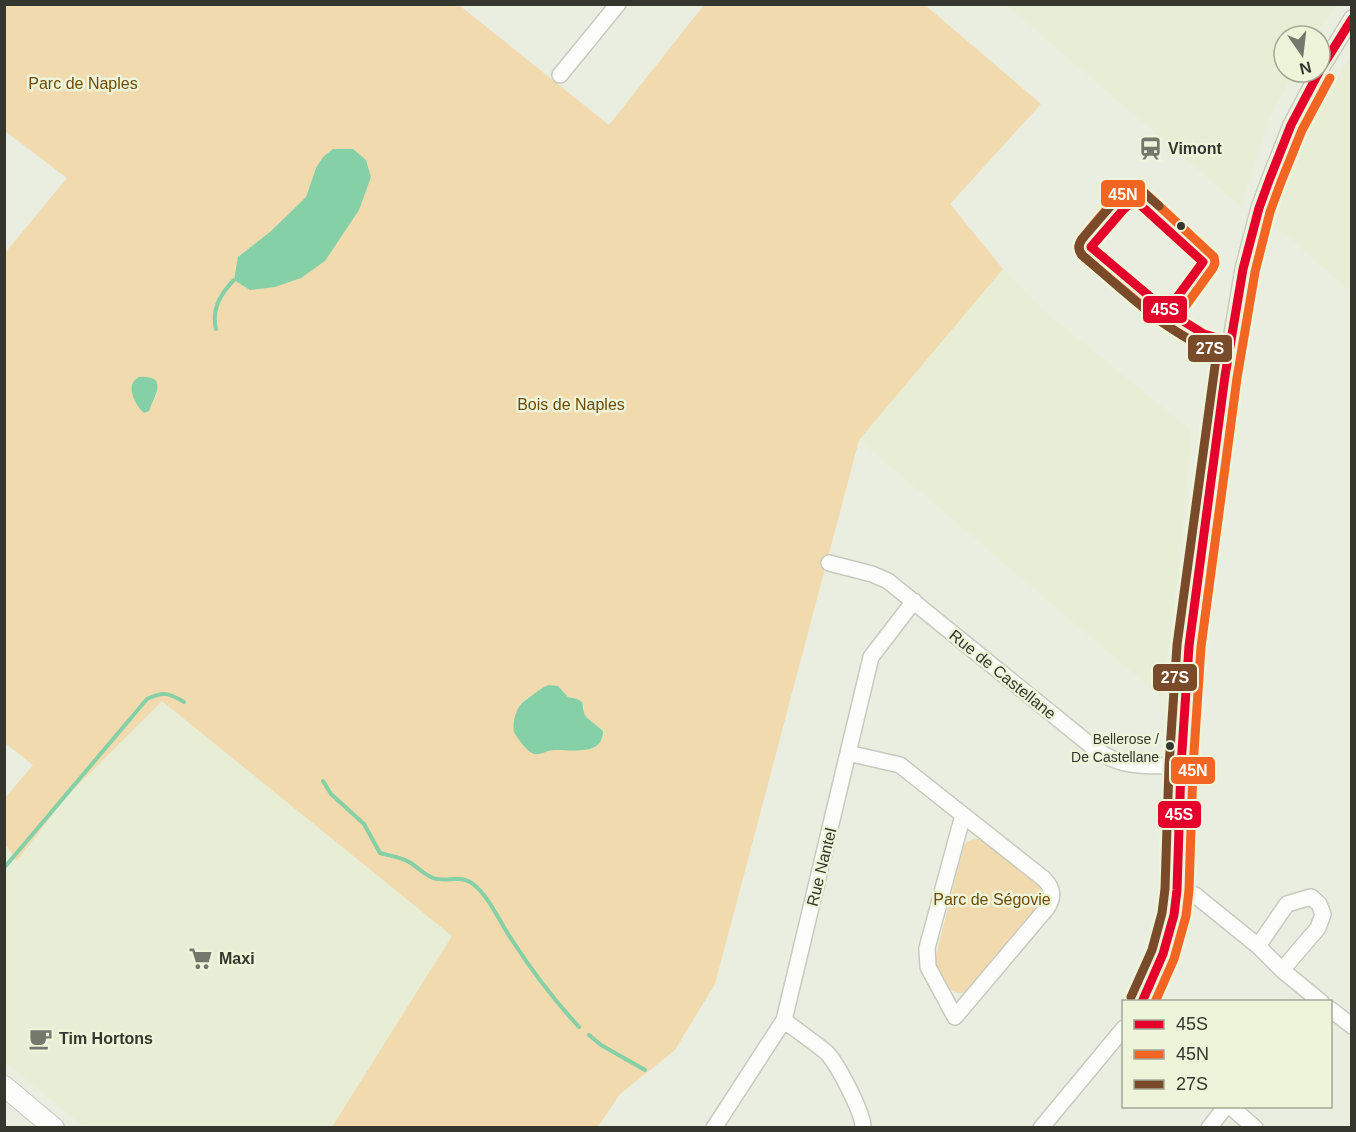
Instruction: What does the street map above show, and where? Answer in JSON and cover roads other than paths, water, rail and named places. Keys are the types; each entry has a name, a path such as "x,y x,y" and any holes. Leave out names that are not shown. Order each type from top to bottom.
{"main road":[{"path":"4,1086 54,1128"}],"street":[{"path":"560,75 618,4"},
{"path":"1332,50 1352,18"},
{"path":"1143,1000 1167,944 1174,915 1188,659 1229,353 1243,269 1259,208 1270,178 1291,125 1312,84"},
{"name":"Rue de Castellane","path":"829,563 883,578 1103,755 1132,765 1181,766"},
{"name":"Rue Nantel","path":"714,1128 784,1020 871,657 914,601"},
{"path":"848,753 900,765 1044,879 1050,887 1052,898 1042,915 955,1017 928,967 927,948 963,815"},
{"path":"1177,890 1195,895 1258,946 1282,970 1319,1000"},
{"path":"1258,946 1287,904 1311,897 1319,904 1323,914 1318,927 1282,970"},
{"path":"1332,1011 1352,1026"},
{"path":"784,1020 828,1053 864,1121 863,1128"},
{"path":"1041,1128 1122,1030"},
{"path":"1209,1128 1227,1108"},
{"path":"1229,1108 1256,1128"}],"waterway":[{"path":"216,329 215,315 218,302 234,280"},
{"path":"4,868 147,699 166,694 184,702"},
{"path":"323,781 331,794 364,824 380,853 407,861 433,878 468,881 479,889 535,974 579,1027"},
{"path":"589,1035 601,1045 645,1070"}],"place":[{"name":"Vimont","path":"1150,148"},
{"name":"Bellerose / De Castellane","path":"1170,746"},
{"name":"Maxi","path":"201,958"},
{"name":"Tim Hortons","path":"41,1038"}],"park label":[{"name":"Parc de Naples","path":"83,83"},
{"name":"Bois de Naples","path":"571,404"},
{"name":"Parc de Ségovie","path":"992,899"}]}
